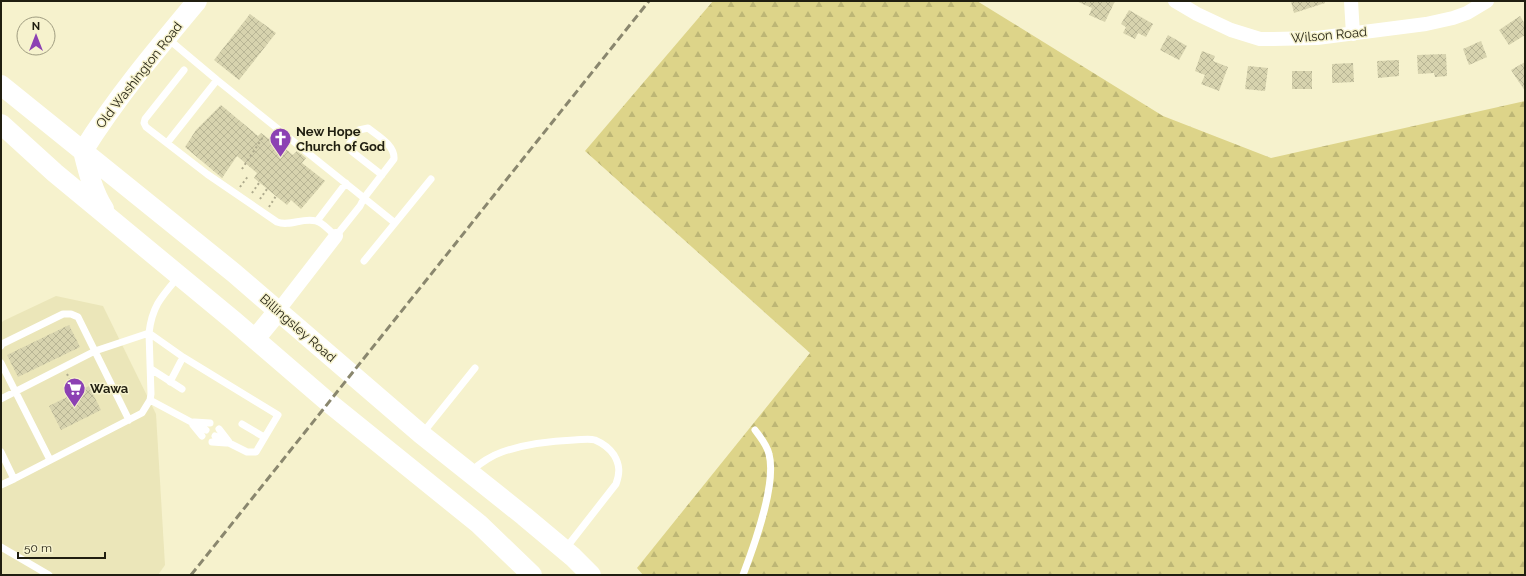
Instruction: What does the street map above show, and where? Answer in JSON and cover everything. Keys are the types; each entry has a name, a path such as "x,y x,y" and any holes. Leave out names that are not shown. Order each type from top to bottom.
{"main road":[{"name":"Old Washington Road","path":"83,151 100,125 146,63 197,1"},
{"name":"Billingsley Road","path":"1,85 234,273 421,434 565,550 591,575"},
{"path":"1,124 55,173 180,276 328,402 479,524 532,575"},
{"path":"83,151 91,182 99,201 110,218"},
{"path":"255,339 278,311"}],"street":[{"name":"Wilson Road","path":"1175,1 1231,30 1260,39 1296,39 1353,34 1426,24 1468,13 1487,1"},
{"path":"1351,1 1353,34"},
{"path":"278,311 336,236"}],"lane":[{"path":"167,38 395,223"},
{"path":"184,70 145,119 144,123 146,127 207,174 277,222 283,224 308,220 317,221 336,236 360,206 364,198 382,175 394,159 393,148 368,128 359,130 349,142 350,150 382,175"},
{"path":"167,143 217,80"},
{"path":"364,261 431,179"},
{"path":"317,221 346,183"},
{"path":"1,485 142,413 150,400 150,319 165,293 180,276"},
{"path":"1,346 2,344 63,314 71,314 78,317 130,420"},
{"path":"1,399 95,351 149,332"},
{"path":"149,332 183,357 278,415 256,452 247,452 216,436 230,443"},
{"path":"170,382 183,357"},
{"path":"1,363 50,460"},
{"path":"421,434 475,368"},
{"path":"151,369 182,389"},
{"path":"150,400 206,430 190,422"},
{"path":"242,424 264,437"},
{"path":"743,575 766,499 770,472 769,455 765,443 755,430"},
{"path":"469,473 484,460 501,452 521,446 558,441 590,439 604,445 613,454 618,463 620,474 616,484 565,550"},
{"path":"1,452 14,479"},
{"path":"1,547 49,575"}],"path":[{"path":"242,169 263,137"},
{"path":"235,194 249,175"},
{"path":"246,201 260,183"},
{"path":"255,207 267,189"}],"shaded area":[{"path":"56,296 103,306 156,414 165,565 158,575 1,575 1,324 3,321"}],"green space":[{"path":"713,1 977,1 1163,116 1271,158 1525,101 1525,575 643,575 637,568 810,353 585,151"}],"building":[{"path":"1076,1 1115,1 1105,22 1089,15 1092,8"},
{"path":"1291,1 1325,1 1325,3 1294,13"},
{"path":"1129,10 1153,24 1146,37 1138,33 1135,39 1123,33 1126,27 1121,24"},
{"path":"250,14 276,33 239,80 214,60"},
{"path":"1520,16 1525,24 1525,35 1509,45 1499,30"},
{"path":"1168,35 1187,46 1179,60 1160,50"},
{"path":"1481,41 1487,57 1469,65 1463,49"},
{"path":"1202,51 1215,56 1213,61 1228,67 1219,91 1201,84 1205,75 1195,71"},
{"path":"1446,54 1447,76 1435,77 1434,73 1418,74 1417,55"},
{"path":"1399,60 1399,76 1378,78 1377,61"},
{"path":"1525,62 1525,91 1511,70"},
{"path":"1353,63 1354,82 1332,83 1332,64"},
{"path":"1248,66 1268,68 1265,91 1245,89"},
{"path":"1292,71 1312,71 1312,89 1292,89"},
{"name":"New Hope Church of God","path":"221,105 258,136 261,133 269,139 271,137 293,155 297,151 306,158 302,163 325,181 301,209 291,200 287,205 254,178 257,173 237,156 222,178 185,147 196,130"},
{"name":"Wawa","path":"69,325 80,347 18,377 7,355"},
{"name":"Wawa","path":"89,386 101,410 61,430 49,406"}],"railway":[{"path":"191,575 649,1"}],"place":[{"name":"New Hope Church of God","path":"280,158"},
{"name":"Wawa","path":"75,408"}]}
